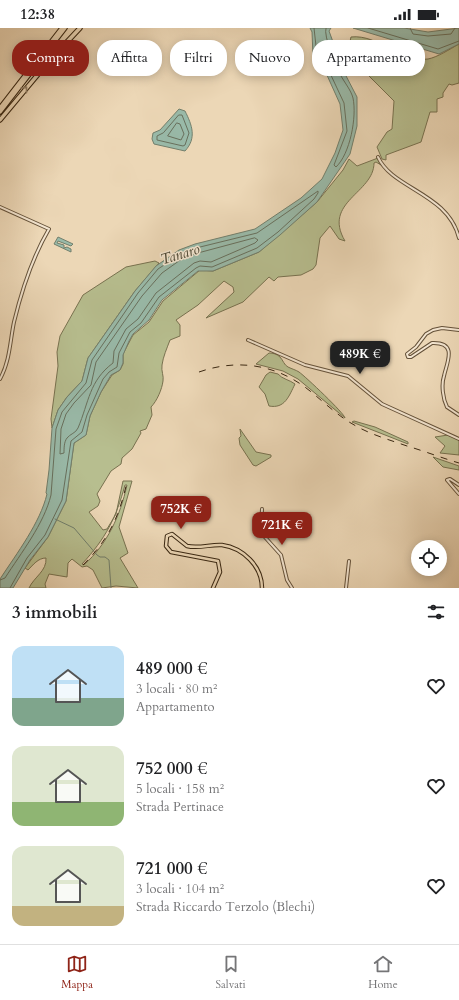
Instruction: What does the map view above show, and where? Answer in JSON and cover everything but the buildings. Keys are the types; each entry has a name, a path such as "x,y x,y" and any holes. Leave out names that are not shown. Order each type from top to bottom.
{"highway":[{"path":"0,108 62,28"},
{"path":"0,112 65,28"},
{"path":"0,120 50,60 80,28"}],"main road":[{"path":"213,588 220,572 218,561 171,552 166,546 167,536 172,534 176,535 183,544 189,547 222,545 247,555 253,562 260,576 262,588"}],"street":[{"path":"378,157 384,167 433,200 447,215 457,231 459,238"},
{"path":"0,207 49,229 29,268 14,324 6,367 0,379"},
{"path":"459,330 442,328 433,330 426,334 416,347 407,354 408,357 411,357 432,343 441,344 446,348 450,358 444,375 444,399 447,407 459,415"},
{"path":"248,340 305,365 348,376 382,404 459,439"},
{"path":"459,485 450,479 447,480 459,494"},
{"path":"262,509 261,526 263,535 281,555 286,580 292,588"},
{"path":"346,588 349,561"}],"shaded area":[{"path":"351,37 361,37 371,40 350,40"},
{"path":"459,44 459,83 452,85 449,84 443,93 443,97 437,99 437,112 430,112 421,142 386,155 386,160 382,159 377,147 387,132 392,129 394,101 369,76 425,76 425,59 444,53"},
{"path":"378,158 381,165 376,162 374,163 372,173 366,182 344,207 340,217 340,228 345,241 339,239 330,226 320,238 316,265 313,269 301,275 278,277 274,281 269,277 243,302 206,318 234,292 233,287 224,281 198,305 176,320 180,325 180,336 170,340 165,352 162,367 162,384 157,398 151,407 152,415 146,429 140,431 141,433 132,449 122,458 121,464 111,471 97,494 100,501 98,506 89,512 103,530 107,529 114,518 98,545 82,564 84,565 100,548 117,518 127,485 125,485 117,510 123,481 132,481 119,527 128,553 120,558 138,588 116,586 102,588 93,570 87,566 82,567 72,559 68,563 67,577 49,574 45,584 46,588 29,588 44,567 46,558 38,560 28,570 25,568 48,537 66,501 74,443 86,435 90,416 101,392 112,375 120,370 123,364 123,354 133,335 149,322 163,301 200,270 213,271 259,252 317,202 343,170 349,159 357,166"},
{"path":"155,261 159,263 135,291 88,358 82,381 67,397 58,410 52,428 51,419 58,366 57,352 60,336 83,295 126,267"},
{"path":"269,353 278,355 287,366 303,375 345,418 298,379 283,371 256,364"},
{"path":"270,372 278,374 295,384 286,401 279,406 269,406 265,394 259,387 266,375"},
{"path":"354,421 375,427 408,442 408,444 352,422"},
{"path":"240,429 256,452 271,455 271,457 256,466 253,465 240,445"},
{"path":"448,435 459,440 459,455 440,453 445,446 435,437"},
{"path":"433,457 459,466 459,470 443,467"}],"water":[{"path":"310,28 331,28 329,31 332,40 312,40"},
{"path":"353,28 404,28 428,32 459,28 459,44 439,54 425,50 425,40 393,40"},
{"name":"Tanaro","path":"327,76 346,76 357,97 357,126 350,154 317,202 259,252 213,271 198,271 162,300 149,320 133,334 123,355 123,363 120,370 111,375 101,392 90,416 86,435 74,443 66,501 48,537 30,560 13,588 0,588 0,579 34,527 44,505 47,494 52,428 58,410 67,397 82,381 88,358 135,291 156,266 179,250 195,244 255,229 301,198 322,179 335,153 343,130 340,104"},
{"path":"179,109 185,111 190,121 192,136 189,146 185,151 154,144 152,139 153,133 160,130"},
{"path":"58,237 73,244 71,246 58,241 57,243 64,245 64,248 67,247 71,249 71,252 54,244"}],"waterway":[{"path":"55,519 74,528 97,555 100,557 105,557 109,560 111,588"}],"railway":[{"path":"199,372 229,365 258,366 271,370 298,382 332,410 362,429 375,435 459,463"},
{"path":"83,565 100,546 112,527 124,495 127,482"}]}
